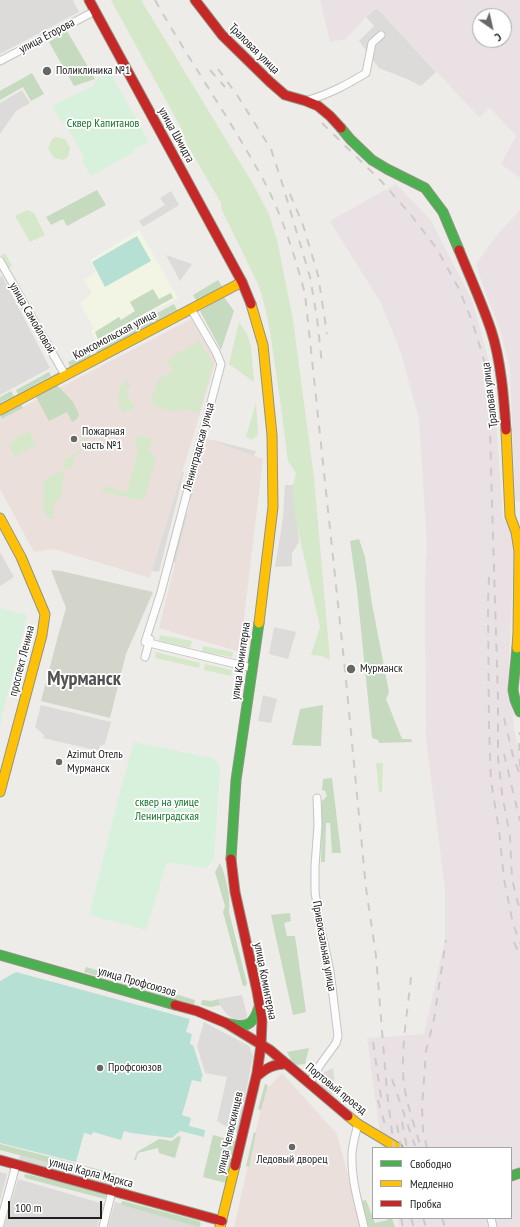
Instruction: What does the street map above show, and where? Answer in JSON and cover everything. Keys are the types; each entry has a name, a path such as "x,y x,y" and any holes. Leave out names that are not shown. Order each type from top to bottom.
{"street":[{"name":"улица Шмидта","path":"89,0 242,282"},
{"name":"Траловая улица","path":"195,0 222,35 270,82 285,95 297,100 306,100 324,95 366,73 372,43 381,35"},
{"name":"улица Егорова","path":"0,61 94,11"},
{"name":"Траловая улица","path":"306,100 318,106 327,113 350,139 372,160 425,188 443,212 491,331 498,360 505,412 510,516 516,532 519,551 518,632 513,690 520,712"},
{"name":"улица Самойловой","path":"0,261 3,274 65,375"},
{"name":"Комсомольская улица","path":"0,410 242,282"},
{"name":"улица Коминтерна","path":"242,282 250,302 263,345 271,413 273,454 273,507 259,623 236,780 231,857 235,892 262,1020 261,1045"},
{"name":"Ленинградская улица","path":"145,657 147,642 221,364 216,352 191,309"},
{"name":"проспект Ленина","path":"0,518 21,557 45,614 42,635 0,792"},
{"path":"147,642 252,668"},
{"name":"Привокзальная улица","path":"309,1084 320,1065 336,1043 338,1036 330,971 320,926 315,892 318,825 317,798"},
{"name":"улица Профсоюзов","path":"0,955 197,1011 226,1023 261,1045"},
{"path":"226,1023 239,1026 248,1025 255,1020 259,1005"},
{"name":"Портовый проезд","path":"261,1045 287,1064 358,1124 396,1147"},
{"name":"улица Челюскинцев","path":"221,1224 256,1077 261,1045"},
{"path":"256,1077 274,1065 282,1063 287,1064"},
{"path":"358,1124 351,1160 355,1189 364,1227"},
{"name":"улица Карла Маркса","path":"0,1160 112,1191 221,1224"},
{"path":"0,1224 16,1165"},
{"path":"103,1227 112,1191"}],"shaded area":[{"path":"0,0 73,0 79,12 0,54"},
{"path":"320,0 520,0 520,178 501,164 516,136 490,108 479,117 377,8 366,17 346,39 330,42"},
{"path":"377,8 436,72 421,86 379,68 359,41 374,26 366,17"},
{"path":"22,90 30,103 16,111 0,134 0,103"},
{"path":"396,184 430,219 472,300 493,376 503,518 515,536 509,657 514,730 520,756 520,1227 399,1227 397,1219 512,1219 512,1147 382,1147 367,1038 424,1034 445,939 445,889 426,738 425,581 427,544 419,419 400,350 381,303 330,221"},
{"path":"171,191 179,205 143,227 139,221 165,205 160,198"},
{"path":"520,210 520,502 515,501 510,369 500,329 476,264 497,235"},
{"path":"139,230 178,298 96,342 91,331 94,329 80,303 92,293 84,280 96,272 90,260"},
{"path":"166,255 192,264 180,281"},
{"path":"2,276 50,368 0,395 0,277"},
{"path":"191,319 216,361 150,578 54,549 34,552 0,489 0,419"},
{"path":"206,438 263,459 240,652 159,628"},
{"path":"212,440 256,451 254,456 211,445"},
{"path":"201,451 207,452 195,500 189,499"},
{"path":"177,471 184,472 159,572 152,571"},
{"path":"285,485 293,485 299,542 292,553 292,566 275,567 283,518"},
{"path":"185,513 190,514 177,563 173,562"},
{"path":"0,552 14,577 0,586"},
{"path":"51,570 153,592 126,654 110,718 41,701 66,608"},
{"path":"274,627 296,632 288,659 269,654"},
{"path":"263,695 277,699 271,723 258,721"},
{"path":"41,705 111,722 105,744 100,746 99,751 43,738 44,735 35,727"},
{"path":"242,995 247,1015 246,1020 238,1022 227,1015 220,1005 219,999"},
{"path":"204,1022 249,1046 253,1056 238,1134 217,1121 227,1077 205,1073 197,1046"},
{"path":"333,1068 336,1095 330,1094 321,1086 321,1074"},
{"path":"282,1073 337,1134 362,1227 234,1227 265,1091"},
{"path":"20,1155 115,1180 113,1188 18,1163"},
{"path":"0,1172 7,1174 0,1201"},
{"path":"18,1179 104,1204 97,1227 4,1227"},
{"path":"115,1202 202,1227 108,1227"}],"green space":[{"path":"111,0 141,0 253,184 269,214 278,244 293,320 314,478 330,660 322,656 311,655 320,627 295,517 293,485 296,473 288,461 271,335 261,292 221,208 221,203 187,144 180,126"},
{"path":"67,31 95,79 74,86 49,42"},
{"name":"Сквер Капитанов","path":"110,72 149,142 91,176 82,161 85,159 64,121 61,122 52,106 93,86 96,83 95,80"},
{"path":"32,73 44,94 31,101 23,87 0,100 0,91"},
{"path":"56,137 65,139 70,148 68,157 63,160 54,158 48,148 52,139"},
{"path":"97,190 106,205 67,226 63,219 51,225 46,217"},
{"path":"27,210 34,213 45,235 30,242 15,216"},
{"path":"137,236 151,261 105,287 92,262"},
{"path":"5,253 12,266 8,268 1,255"},
{"path":"218,280 223,288 197,302 193,295"},
{"path":"153,289 159,299 171,293 173,298 98,339 95,332 119,317 121,320 135,311 130,302"},
{"path":"224,297 234,311 221,350 200,311"},
{"path":"174,304 177,310 97,353 94,347"},
{"path":"239,322 247,334 251,347 254,382 229,364"},
{"path":"199,341 213,363 199,413 183,409 176,412 154,406 151,400 159,379 173,371 167,360"},
{"path":"89,352 91,356 70,367 68,362"},
{"path":"49,372 51,376 18,394 16,390"},
{"path":"128,380 131,386 125,391 135,408 123,413 118,403 120,386"},
{"path":"56,384 73,402 79,414 77,419 72,422 67,412 49,421 35,395"},
{"path":"11,391 14,396 0,403 0,397"},
{"path":"20,403 23,408 1,419 0,414"},
{"path":"256,403 258,435 251,440 246,436"},
{"path":"29,431 36,445 15,456 9,445 13,443 12,440"},
{"path":"138,435 152,439 149,450 156,458 145,498 141,500 102,492 103,486 127,492 138,451 135,446"},
{"path":"86,437 91,447 72,457 74,466 64,470 65,459 86,447 82,438"},
{"path":"64,470 61,498 54,502 53,519 46,516 45,511 43,510 44,480"},
{"path":"359,539 365,557 372,604 389,692 386,699 402,739 411,739 412,742 379,743 378,740 372,738 357,590 350,541"},
{"path":"0,608 27,615 0,726"},
{"path":"160,635 192,641 190,648 159,641"},
{"path":"203,646 233,652 232,657 202,652"},
{"path":"156,652 200,663 199,668 155,658"},
{"path":"205,664 232,670 231,676 204,670"},
{"path":"323,705 321,746 292,745 300,709"},
{"name":"сквер на улице Ленинградская","path":"134,742 212,758 220,767 214,859 206,868 167,862 146,930 89,915"},
{"path":"376,763 383,763 382,792 379,792"},
{"path":"332,778 341,853 332,853 330,823 326,823 325,862 321,862 322,801 327,796 325,791 322,790 323,779"},
{"path":"220,863 228,887 229,912 247,984 245,986 243,986 223,912 225,906 215,872"},
{"path":"290,913 291,921 284,923 287,936 295,936 306,1012 293,1015 271,915"},
{"path":"86,967 134,981 132,987 84,972"},
{"name":"Профсоюзов","path":"16,972 190,1019 186,1032 192,1034 190,1044 193,1045 203,1076 201,1082 192,1080 182,1115 191,1118 189,1126 205,1130 204,1137 180,1131 172,1138 124,1131 121,1140 93,1132 92,1135 84,1133 76,1162 0,1143 0,981"},
{"path":"143,984 195,1000 194,1005 141,989"},
{"path":"219,999 220,1005 211,1007 201,1005 202,1000 211,1001"},
{"path":"309,1048 305,1064 294,1065 287,1052"},
{"path":"265,1084 268,1085 261,1110 258,1109"},
{"path":"254,1132 256,1133 249,1167 246,1166"},
{"path":"213,1135 235,1141 226,1183 203,1177"},
{"path":"178,1136 181,1137 175,1158 159,1153 158,1148 138,1153 136,1160 134,1160 137,1152 159,1139 172,1141"},
{"path":"0,1144 116,1174 115,1180 0,1150"},
{"path":"26,1174 104,1192 106,1196 105,1199 25,1178 24,1175"},
{"path":"366,1200 372,1219 375,1223 392,1219 395,1227 367,1227 360,1201"},
{"path":"123,1201 199,1221 201,1224 199,1227 122,1205 121,1203"}],"railway":[{"path":"155,0 265,183 288,237 305,294 345,670 366,888 376,956 387,1092 394,1147"},
{"path":"218,69 237,95 271,149 310,277 317,318 322,364"},
{"path":"210,70 225,87"},
{"path":"322,123 381,181 411,215 437,249 459,289 472,321 487,370 498,699 498,757 502,793 510,837 512,879 520,911"},
{"path":"290,194 303,225 318,275 327,334"},
{"path":"489,577 489,728 491,781 499,830 504,879 513,924 520,943"},
{"path":"504,718 514,760 520,774"},
{"path":"520,732 520,767"},
{"path":"504,754 520,821"},
{"path":"427,1147 423,1130 422,1107 426,1051 434,1019 446,940"},
{"path":"514,942 520,956"},
{"path":"411,977 404,1037 403,1073 407,1101 421,1147"},
{"path":"373,1042 382,1104"},
{"path":"392,1079 415,1146"},
{"path":"378,1100 385,1125"},
{"path":"402,1122 407,1147"},
{"path":"397,1125 401,1147"},
{"path":"401,1219 403,1227"},
{"path":"411,1219 414,1227"},
{"path":"423,1219 426,1227"},
{"path":"442,1219 445,1227"}],"traffic: fast":[{"path":"341,128 372,160 425,188 443,212 459,250"},
{"path":"231,859 236,780 259,623"},
{"path":"517,648 513,690 520,712"},
{"path":"0,955 175,1005"},
{"path":"226,1023 238,1025 247,1024 254,1019 259,1007"},
{"path":"512,1176 520,1173"}],"traffic: slow":[{"path":"0,410 242,282"},
{"path":"251,304 263,345 272,435 273,507 259,623"},
{"path":"506,430 510,516 516,532 519,551 517,648"},
{"path":"0,518 21,557 45,614 42,635 0,792"},
{"path":"348,1116 358,1124 396,1147"},
{"path":"220,1227 235,1166"}],"traffic: jam":[{"path":"89,0 242,282 251,304"},
{"path":"195,0 222,35 270,82 285,95 318,106 341,128"},
{"path":"459,250 491,330 502,380 506,430"},
{"path":"231,859 235,892 262,1020 261,1045 257,1073 235,1166"},
{"path":"175,1005 197,1011 226,1023 270,1050 348,1116"},
{"path":"256,1077 270,1067 278,1064 287,1064"},
{"path":"0,1160 222,1221"}],"place":[{"name":"Поликлиника №1","path":"47,71"},
{"name":"Пожарная часть №1","path":"74,439"},
{"name":"Мурманск","path":"351,669"},
{"name":"Azimut Отель Мурманск","path":"59,762"},
{"name":"Профсоюзов","path":"100,1068"},
{"name":"Ледовый дворец","path":"292,1147"}],"district":[{"name":"Мурманск","path":"84,679"}]}
